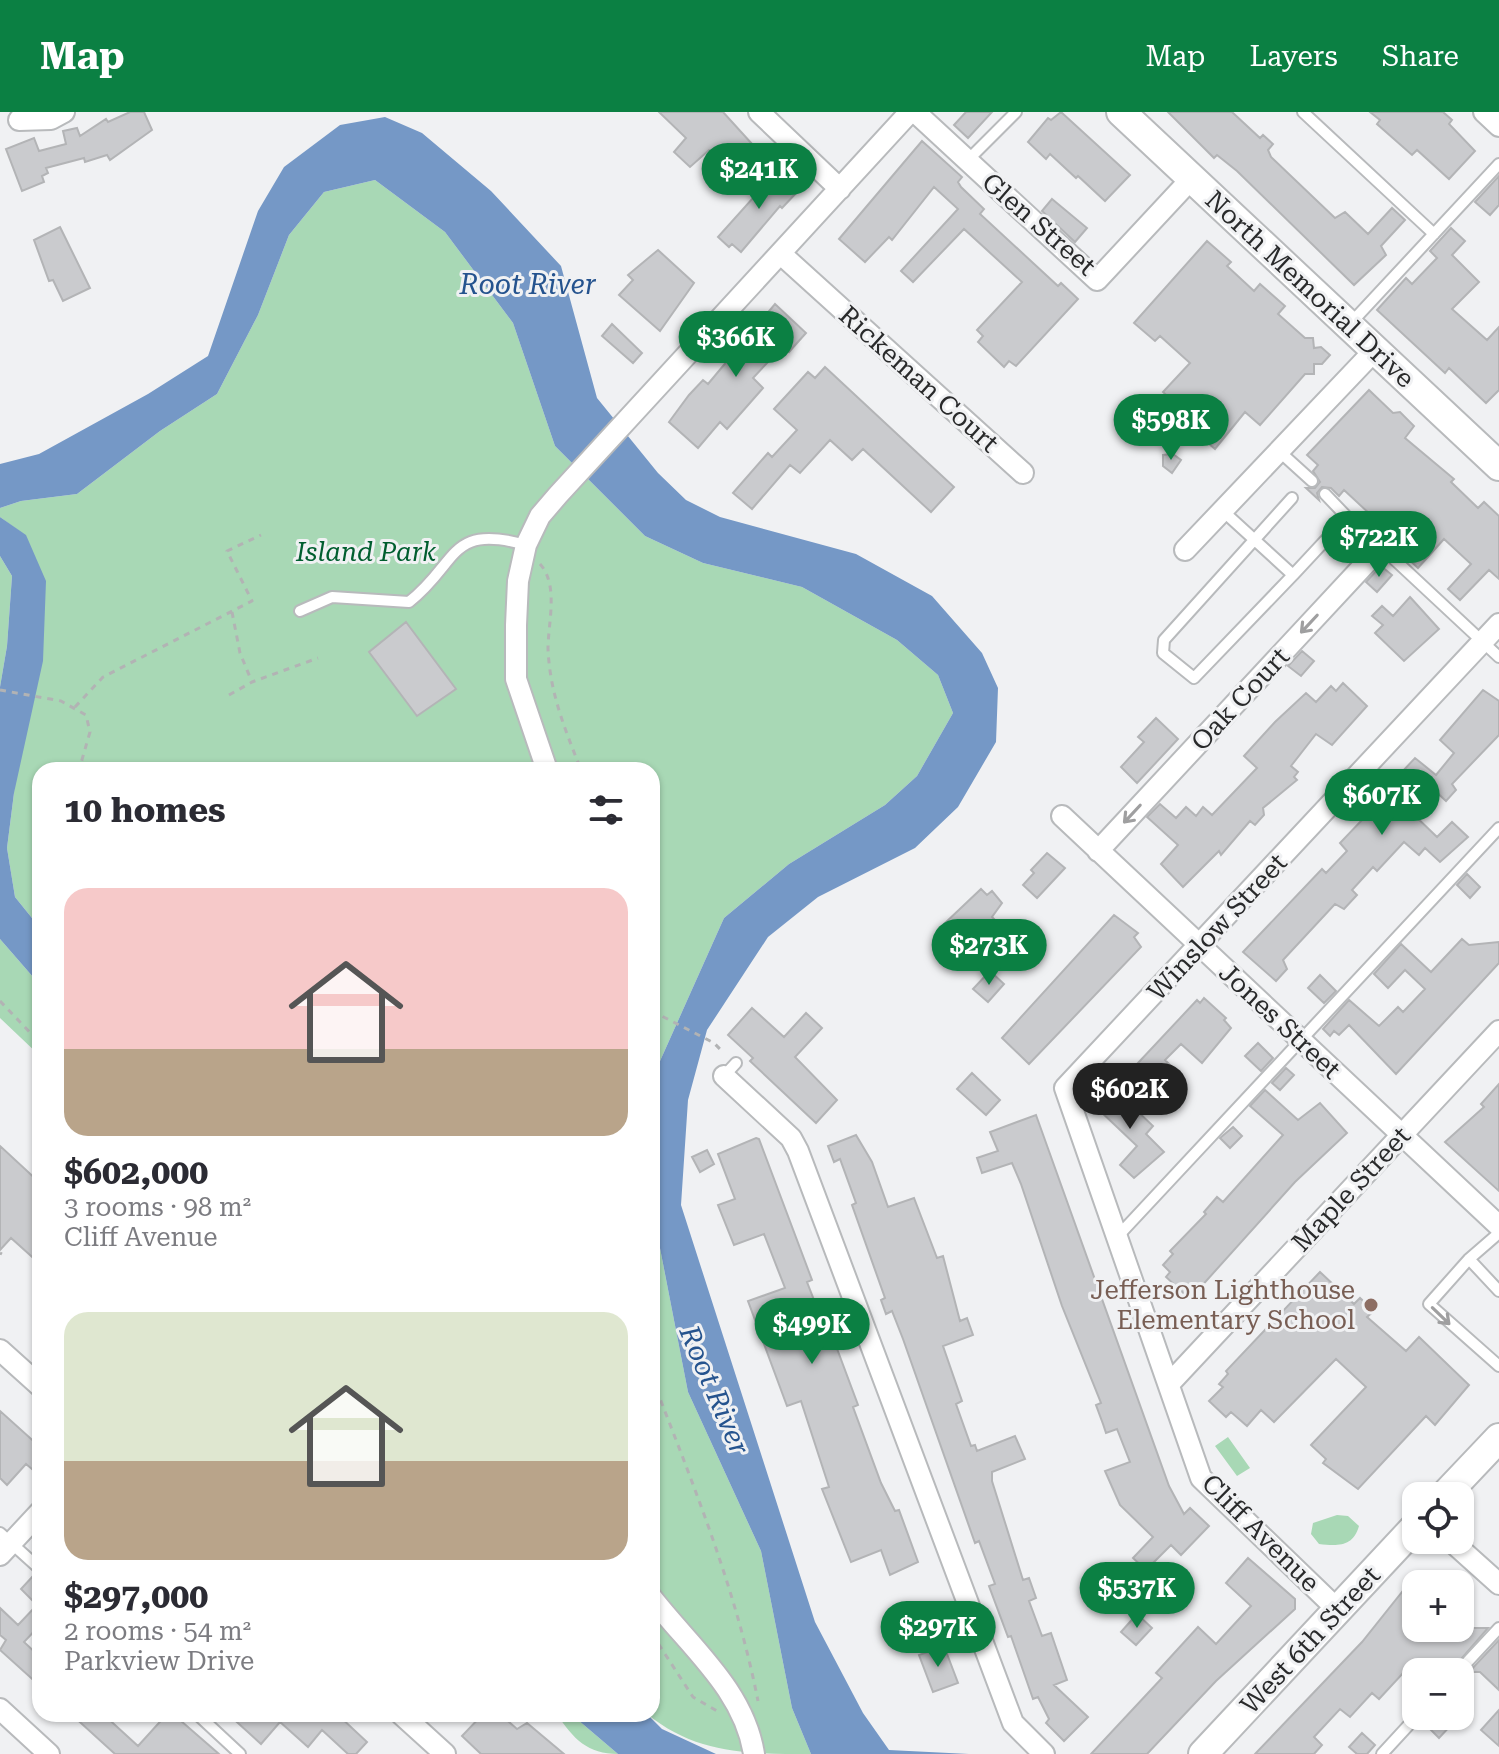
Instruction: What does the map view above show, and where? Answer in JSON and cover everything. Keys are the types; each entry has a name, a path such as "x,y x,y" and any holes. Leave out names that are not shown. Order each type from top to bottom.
{"main road":[{"name":"North Memorial Drive","path":"1121,112 1499,466"},
{"path":"1457,1482 1499,1438"},
{"name":"West 6th Street","path":"1203,1754 1402,1541"}],"street":[{"path":"19,120 51,119 64,112"},
{"path":"759,112 840,189"},
{"path":"544,762 516,679 518,581 526,545 540,516 912,112"},
{"name":"Glen Street","path":"912,112 1097,280 1192,178"},
{"path":"1484,112 1499,126"},
{"name":"Rickeman Court","path":"781,254 1023,473"},
{"path":"1185,550 1375,350"},
{"name":"Oak Court","path":"1098,851 1381,547"},
{"name":"Winslow Street","path":"1065,1088 1499,624"},
{"name":"Jones Street","path":"1062,816 1499,1226"},
{"name":"Maple Street","path":"1170,1383 1499,1031"},
{"path":"730,1070 791,1138 798,1151 1013,1723 1044,1754"},
{"name":"Cliff Avenue","path":"1065,1088 1201,1478 1338,1610"},
{"path":"0,1350 32,1379"},
{"path":"4,1543 32,1519"},
{"path":"1466,1554 1499,1584"},
{"path":"660,1608 729,1691 747,1719 753,1746"},
{"path":"0,1709 49,1754"},
{"path":"410,1722 445,1754"}],"lane":[{"path":"967,161 1016,112"},
{"path":"1303,112 1434,234"},
{"path":"1349,325 1499,164"},
{"path":"1280,452 1312,481"},
{"path":"1292,498 1164,640 1163,653 1190,678 1198,677 1347,517 1325,494"},
{"path":"1223,511 1293,575"},
{"path":"300,611 332,597 409,602 426,589 457,549 467,542 482,537 526,545"},
{"path":"1381,547 1499,657"},
{"path":"1118,1236 1499,828"},
{"path":"1499,1233 1469,1259 1429,1304 1499,1366"},
{"path":"1469,1259 1499,1291"},
{"path":"4,1543 32,1563"},
{"path":"1471,1658 1499,1628"},
{"path":"206,1722 240,1754"},
{"path":"1382,1754 1404,1730"}],"path":[{"path":"75,707 103,677 252,601 227,551 261,535"},
{"path":"526,545 550,581 548,646 552,696 578,762"},
{"path":"232,612 240,653 252,682"},
{"path":"229,695 252,682 318,658"},
{"path":"0,690 61,701 86,715 91,725 81,762"},
{"path":"0,1001 32,1035"},
{"path":"660,1014 714,1043"},
{"path":"660,1399 716,1545 747,1645 756,1692"},
{"path":"660,1646 693,1697 710,1710 724,1709"}],"green space":[{"name":"Island Park","path":"375,180 445,232 513,323 555,446 645,536 703,563 802,587 897,640 938,675 953,713 917,776 885,805 789,864 724,918 660,1061 660,762 32,762 32,918 15,897 7,848 14,793 26,536 0,517 0,508 21,501 77,494 160,431 217,394 258,315 289,235 324,192"},
{"path":"0,556 12,576 7,646 0,687"},
{"path":"0,939 32,976 32,1048 0,1018"},
{"path":"660,1248 688,1392 761,1551 792,1708 811,1754 724,1749 684,1737 659,1722"},
{"path":"1228,1437 1250,1468 1237,1476 1215,1446"},
{"path":"1337,1515 1348,1516 1359,1526 1353,1538 1344,1544 1319,1544 1311,1534 1313,1523"},
{"path":"563,1722 580,1722 618,1754 590,1748"}],"water":[{"name":"Root River","path":"385,117 422,133 491,191 561,266 597,398 658,473 686,500 720,517 856,554 932,596 982,653 998,688 996,742 958,807 915,848 818,897 768,937 707,1030 688,1100 681,1205 815,1622 863,1713 889,1750 969,1754 811,1754 792,1708 761,1551 688,1392 660,1248 660,1061 724,918 789,864 885,805 917,776 953,713 938,675 897,640 802,587 703,563 645,536 555,446 513,323 445,232 375,180 324,192 289,235 258,315 217,394 160,431 77,494 21,501 0,508 0,464 39,454 148,394 208,356 258,211 284,167 340,125"},
{"path":"0,517 26,535 46,581 43,661 14,793 7,848 15,897 32,918 32,976 0,939 0,687 7,646 12,576 0,556"},
{"path":"580,1722 655,1722 662,1729 716,1754 618,1754"}],"building":[{"path":"130,112 144,112 152,130 110,160 107,155 46,168 48,173 42,176 44,182 22,191 6,149 34,138 39,151 66,144 63,131 77,128 80,136 106,119 108,122"},
{"path":"659,112 723,112 762,155 732,168 709,150 690,167 674,152 686,138"},
{"path":"966,112 992,112 968,138 954,125"},
{"path":"1061,112 1130,175 1105,201 1050,154 1046,159 1028,142 1048,118 1051,120"},
{"path":"1168,112 1232,112 1260,138 1263,135 1273,144 1268,150 1271,157 1335,218 1345,212 1368,234 1392,208 1405,220 1381,246 1386,255 1354,285 1237,171 1217,155 1214,158"},
{"path":"1370,112 1443,112 1452,120 1449,124 1475,151 1449,179 1417,150 1412,155 1377,124 1380,120"},
{"path":"922,141 962,177 958,182 961,187 984,209 980,214 1058,286 1061,283 1078,299 1016,366 1009,361 1004,367 978,342 983,336 977,330 1022,282 964,229 913,282 901,271 958,209 934,187 892,240 889,237 865,262 839,239"},
{"path":"778,170 799,190 782,208 780,206 741,252 732,244 729,247 718,237"},
{"path":"1499,176 1499,205 1490,215 1475,202"},
{"path":"1052,199 1087,228 1075,242 1042,211"},
{"path":"60,227 90,288 63,301 53,280 49,281 34,240"},
{"path":"1451,228 1465,241 1452,255 1479,282 1452,309 1487,340 1499,327 1499,390 1486,403 1449,368 1445,373 1377,310 1406,278 1412,284 1437,258 1430,251"},
{"path":"1207,241 1231,262 1227,266 1254,291 1260,284 1285,306 1278,314 1305,338 1313,338 1314,348 1321,347 1330,355 1322,364 1314,364 1314,374 1305,374 1260,425 1245,412 1215,449 1187,425 1192,419 1163,392 1190,363 1160,336 1155,341 1134,323"},
{"path":"658,250 694,283 660,331 619,295 633,280 628,275"},
{"path":"775,304 806,333 789,352 783,346 753,378 763,388 727,429 720,422 698,448 669,422 703,380 708,384"},
{"path":"612,324 642,353 633,363 602,336"},
{"path":"825,367 954,487 931,512 863,449 852,460 830,440 800,473 790,465 752,509 733,493 768,453 772,457 797,430 774,409 808,372 815,378"},
{"path":"1369,390 1393,413 1400,412 1414,426 1405,438 1454,479 1451,482 1478,508 1484,502 1499,516 1499,579 1489,570 1460,600 1448,589 1471,564 1444,539 1418,568 1404,555 1418,539 1396,518 1386,529 1344,490 1339,496 1331,488 1322,487 1317,493 1319,500 1306,488 1315,488 1320,482 1313,471 1318,465 1307,455"},
{"path":"1173,454 1181,460 1172,473 1163,466 1163,455"},
{"path":"1381,566 1392,575 1377,592 1366,582"},
{"path":"1410,597 1439,629 1404,661 1375,633 1383,625 1372,616 1382,606 1393,616"},
{"path":"406,622 456,689 417,716 369,652"},
{"path":"1302,651 1314,661 1301,676 1288,666"},
{"path":"1343,683 1367,706 1332,745 1316,734 1291,766 1298,772 1294,777 1297,780 1263,808 1264,815 1255,825 1250,821 1221,855 1219,851 1183,887 1161,864 1178,845 1147,817 1160,804 1176,818 1186,807 1196,816 1203,807 1212,815 1257,768 1244,756 1275,722 1306,693 1316,702 1331,686 1336,691"},
{"path":"1483,690 1499,701 1499,735 1452,784 1456,790 1446,801 1432,788 1410,811 1437,837 1452,822 1468,837 1440,862 1425,848 1419,855 1404,842 1377,871 1373,867 1352,890 1357,895 1344,909 1335,904 1283,960 1287,969 1276,981 1243,952 1322,869 1326,873 1347,851 1340,843 1406,774 1402,772 1415,758 1436,775 1454,753 1440,740"},
{"path":"1156,718 1178,739 1137,783 1121,767 1144,742 1138,737"},
{"path":"1047,853 1065,868 1037,898 1023,885 1034,873 1031,870"},
{"path":"1467,874 1480,887 1470,898 1457,885"},
{"path":"981,889 987,895 992,891 1002,903 992,917 995,920 969,947 944,924"},
{"path":"1114,915 1138,933 1134,937 1141,947 1029,1064 1002,1038"},
{"path":"1462,939 1469,945 1499,942 1499,963 1396,1074 1349,1025 1339,1035 1334,1031 1330,1036 1323,1029 1349,1000 1379,1026 1398,1007 1403,1012 1425,989 1405,970 1388,988 1374,974 1401,944 1431,972"},
{"path":"990,971 1004,984 988,1002 973,989"},
{"path":"1320,975 1336,991 1324,1003 1308,988"},
{"path":"1204,998 1226,1018 1224,1020 1231,1028 1202,1063 1181,1044 1165,1060 1181,1076 1168,1091 1138,1063 1197,1000 1200,1003"},
{"path":"752,1008 784,1037 806,1013 822,1028 795,1057 837,1100 816,1123 750,1061 753,1058 728,1035"},
{"path":"1258,1043 1273,1058 1261,1071 1245,1056"},
{"path":"1286,1068 1294,1075 1280,1090 1272,1083"},
{"path":"972,1073 1000,1100 986,1115 957,1089"},
{"path":"1499,1084 1499,1191 1445,1142 1484,1107 1481,1104"},
{"path":"1111,1086 1153,1126 1146,1134 1164,1152 1134,1178 1120,1165 1137,1146 1097,1108 1097,1101"},
{"path":"1265,1090 1298,1120 1320,1103 1347,1133 1295,1182 1190,1299 1166,1277 1170,1272 1163,1265 1173,1254 1170,1251 1206,1214 1204,1212 1217,1197 1223,1202 1283,1135 1250,1106"},
{"path":"1036,1115 1169,1486 1184,1514 1190,1508 1209,1526 1181,1555 1171,1545 1146,1570 1133,1558 1153,1537 1120,1505 1105,1471 1130,1462 1117,1429 1106,1433 1096,1405 1101,1403 1062,1306 1021,1184 1012,1163 982,1173 977,1158 998,1151 990,1132"},
{"path":"1233,1127 1242,1136 1230,1148 1220,1138"},
{"path":"856,1135 872,1162 888,1207 914,1198 937,1258 943,1256 960,1321 967,1318 973,1335 943,1346 962,1401 956,1404 971,1446 975,1445 977,1451 1015,1436 1025,1459 992,1472 992,1481 1023,1580 1029,1578 1036,1598 1029,1601 1042,1636 1051,1633 1067,1680 1054,1685 1088,1717 1064,1741 1046,1723 1049,1719 1038,1697 1033,1699 1011,1636 1008,1637 989,1586 995,1584 979,1541 975,1543 903,1339 892,1311 886,1314 881,1300 885,1298 852,1205 856,1203 840,1159 834,1162 828,1146"},
{"path":"759,1139 812,1280 807,1282 823,1323 827,1322 858,1405 853,1407 881,1483 895,1511 899,1510 918,1562 890,1575 881,1550 851,1562 822,1489 829,1487 801,1401 787,1406 748,1301 785,1288 764,1234 734,1245 718,1205 735,1199 718,1154"},
{"path":"0,1146 32,1176 32,1257 11,1238 0,1250"},
{"path":"707,1150 714,1164 700,1172 692,1157"},
{"path":"1320,1272 1354,1304 1360,1298 1374,1311 1367,1317 1406,1351 1419,1337 1469,1385 1435,1425 1426,1416 1358,1489 1323,1463 1326,1459 1311,1445 1366,1387 1336,1359 1274,1422 1261,1410 1247,1426 1231,1412 1226,1417 1209,1401 1223,1387 1219,1384 1228,1374 1226,1371"},
{"path":"0,1411 32,1440 32,1469 26,1464 7,1485 0,1478"},
{"path":"1248,1558 1295,1599 1295,1609 1216,1681 1147,1754 1091,1754 1162,1678 1156,1673 1198,1627 1216,1644 1251,1606 1226,1583"},
{"path":"32,1577 32,1600 21,1589"},
{"path":"1402,1592 1402,1642 1474,1642 1474,1628 1488,1628 1462,1658 1402,1658 1402,1674 1379,1699 1372,1693 1350,1717 1340,1709 1314,1737 1322,1745 1314,1754 1255,1754 1362,1642"},
{"path":"0,1608 18,1625 32,1610 32,1634 24,1642 32,1650 32,1679 0,1650 6,1640 0,1635"},
{"path":"1137,1614 1152,1628 1136,1645 1121,1632"},
{"path":"1499,1640 1499,1690 1480,1672 1474,1672 1474,1667"},
{"path":"944,1646 958,1683 933,1692 919,1655"},
{"path":"1499,1710 1499,1746 1481,1730"},
{"path":"80,1722 112,1722 138,1746 160,1722 182,1722 219,1754 115,1754"},
{"path":"237,1722 280,1722 261,1744"},
{"path":"280,1722 346,1722 367,1742 356,1754 348,1754 322,1730 308,1747"},
{"path":"475,1722 509,1722 517,1729 527,1723 564,1754 481,1754 462,1736"},
{"path":"1431,1730 1446,1730 1439,1738"},
{"path":"1362,1733 1375,1745 1367,1754 1357,1754 1349,1747"}],"place":[{"name":"Jefferson Lighthouse Elementary School","path":"1371,1305"}]}
